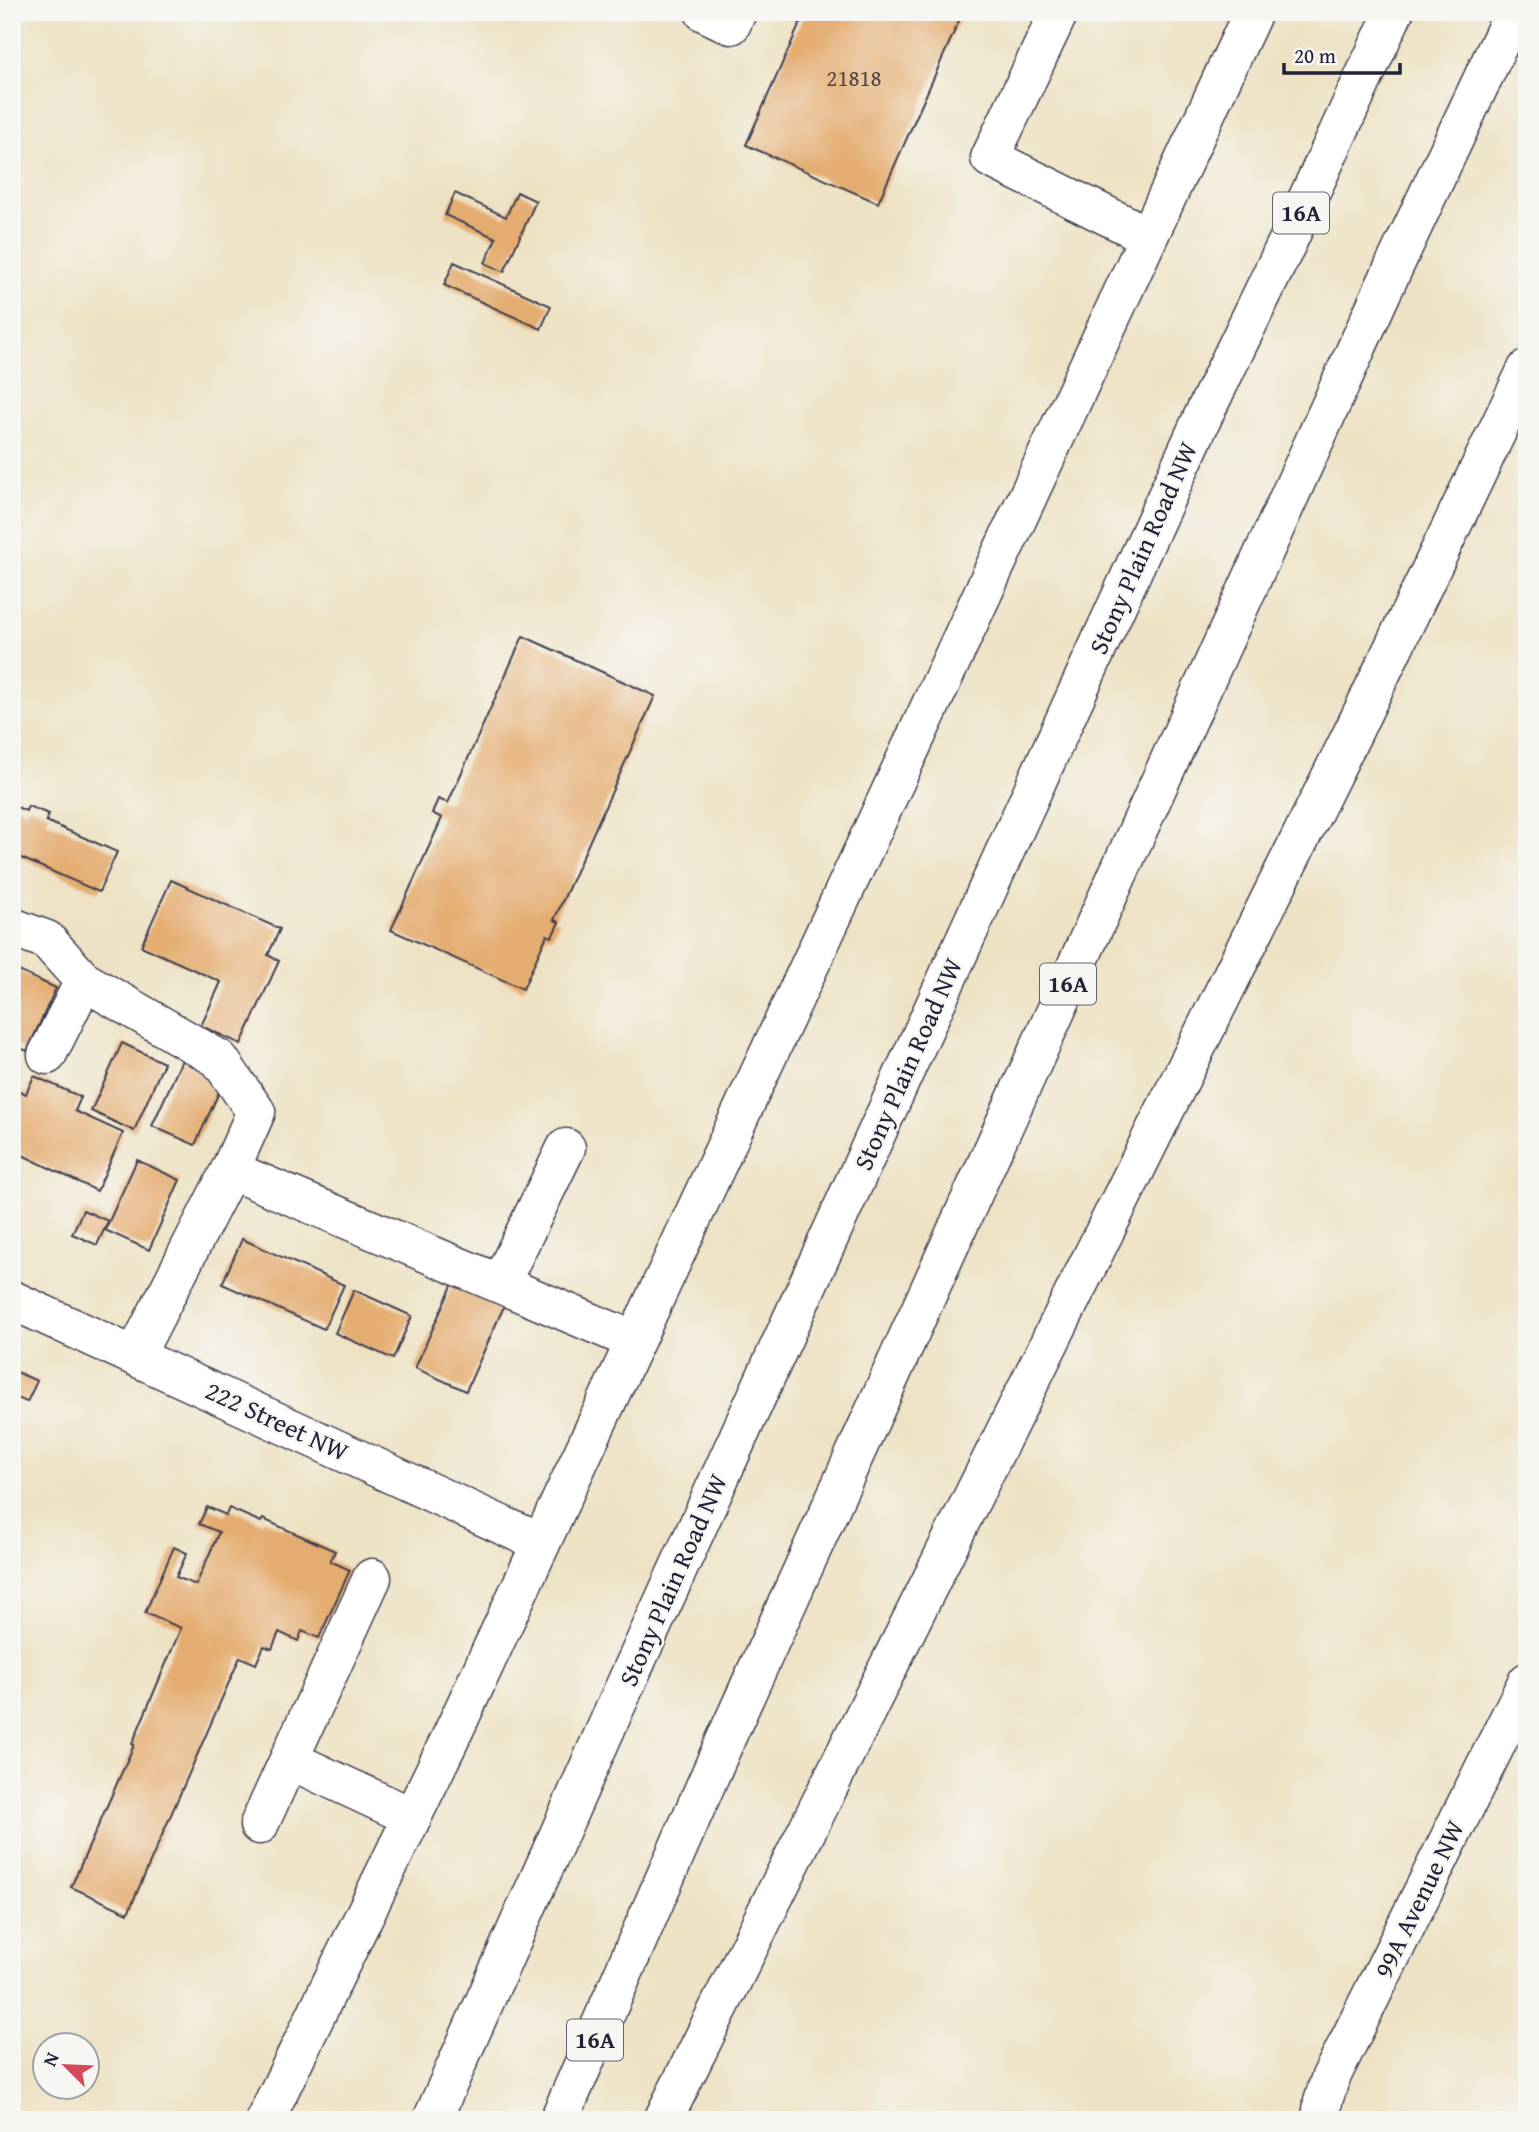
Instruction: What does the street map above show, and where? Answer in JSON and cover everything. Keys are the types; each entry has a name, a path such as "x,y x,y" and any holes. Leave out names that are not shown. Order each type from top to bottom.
{"main road":[{"path":"704,12 731,25 737,12"},
{"path":"1059,12 990,158 1148,236"},
{"path":"265,2120 450,1740 1253,12"},
{"name":"Stony Plain Road NW","path":"432,2120 624,1688 1182,462 1394,12"},
{"name":"16A","path":"559,2120 740,1708 1382,292 1514,12"},
{"path":"663,2120 1348,743 1527,369"},
{"path":"12,926 47,940 85,981 219,1059 256,1112 230,1170 135,1356"},
{"path":"47,1055 85,981"},
{"path":"500,1284 566,1148"},
{"path":"230,1170 635,1342"},
{"name":"222 Street NW","path":"12,1300 541,1543"},
{"path":"259,1825 372,1578"},
{"name":"99A Avenue NW","path":"1321,2120 1323,2101 1330,2079 1527,1682"},
{"path":"290,1760 412,1817"}],"building":[{"path":"805,12 963,12 878,203 746,145"},
{"path":"517,192 536,201 504,272 485,263 496,238 445,215 455,193 506,217"},
{"path":"454,262 551,306 541,329 444,285"},
{"path":"523,636 655,696 554,920 559,922 552,937 547,935 523,989 391,930 442,818 432,813 438,799 448,803"},
{"path":"12,805 26,811 28,806 49,814 46,821 117,852 99,892 12,854"},
{"path":"171,880 280,929 268,955 279,961 241,1044 201,1026 221,982 141,946"},
{"path":"12,968 56,988 27,1051 12,1044"},
{"path":"122,1043 164,1063 134,1131 91,1111"},
{"path":"182,1060 225,1079 195,1145 152,1126"},
{"path":"34,1076 81,1097 75,1111 123,1133 97,1191 12,1150 12,1088 26,1094"},
{"path":"137,1160 180,1180 149,1250 105,1230"},
{"path":"83,1210 108,1221 97,1245 72,1234"},
{"path":"242,1239 344,1285 324,1329 222,1284"},
{"path":"454,1281 505,1304 466,1391 415,1368"},
{"path":"354,1290 412,1316 393,1359 335,1333"},
{"path":"12,1370 37,1381 27,1402 12,1396"},
{"path":"207,1507 226,1515 229,1508 261,1522 263,1519 335,1551 330,1561 350,1570 319,1638 302,1631 298,1641 279,1632 272,1649 264,1646 256,1664 240,1657 128,1913 71,1887 134,1745 132,1744 181,1628 145,1613 174,1547 187,1553 176,1577 196,1585 219,1532 199,1524"}]}
